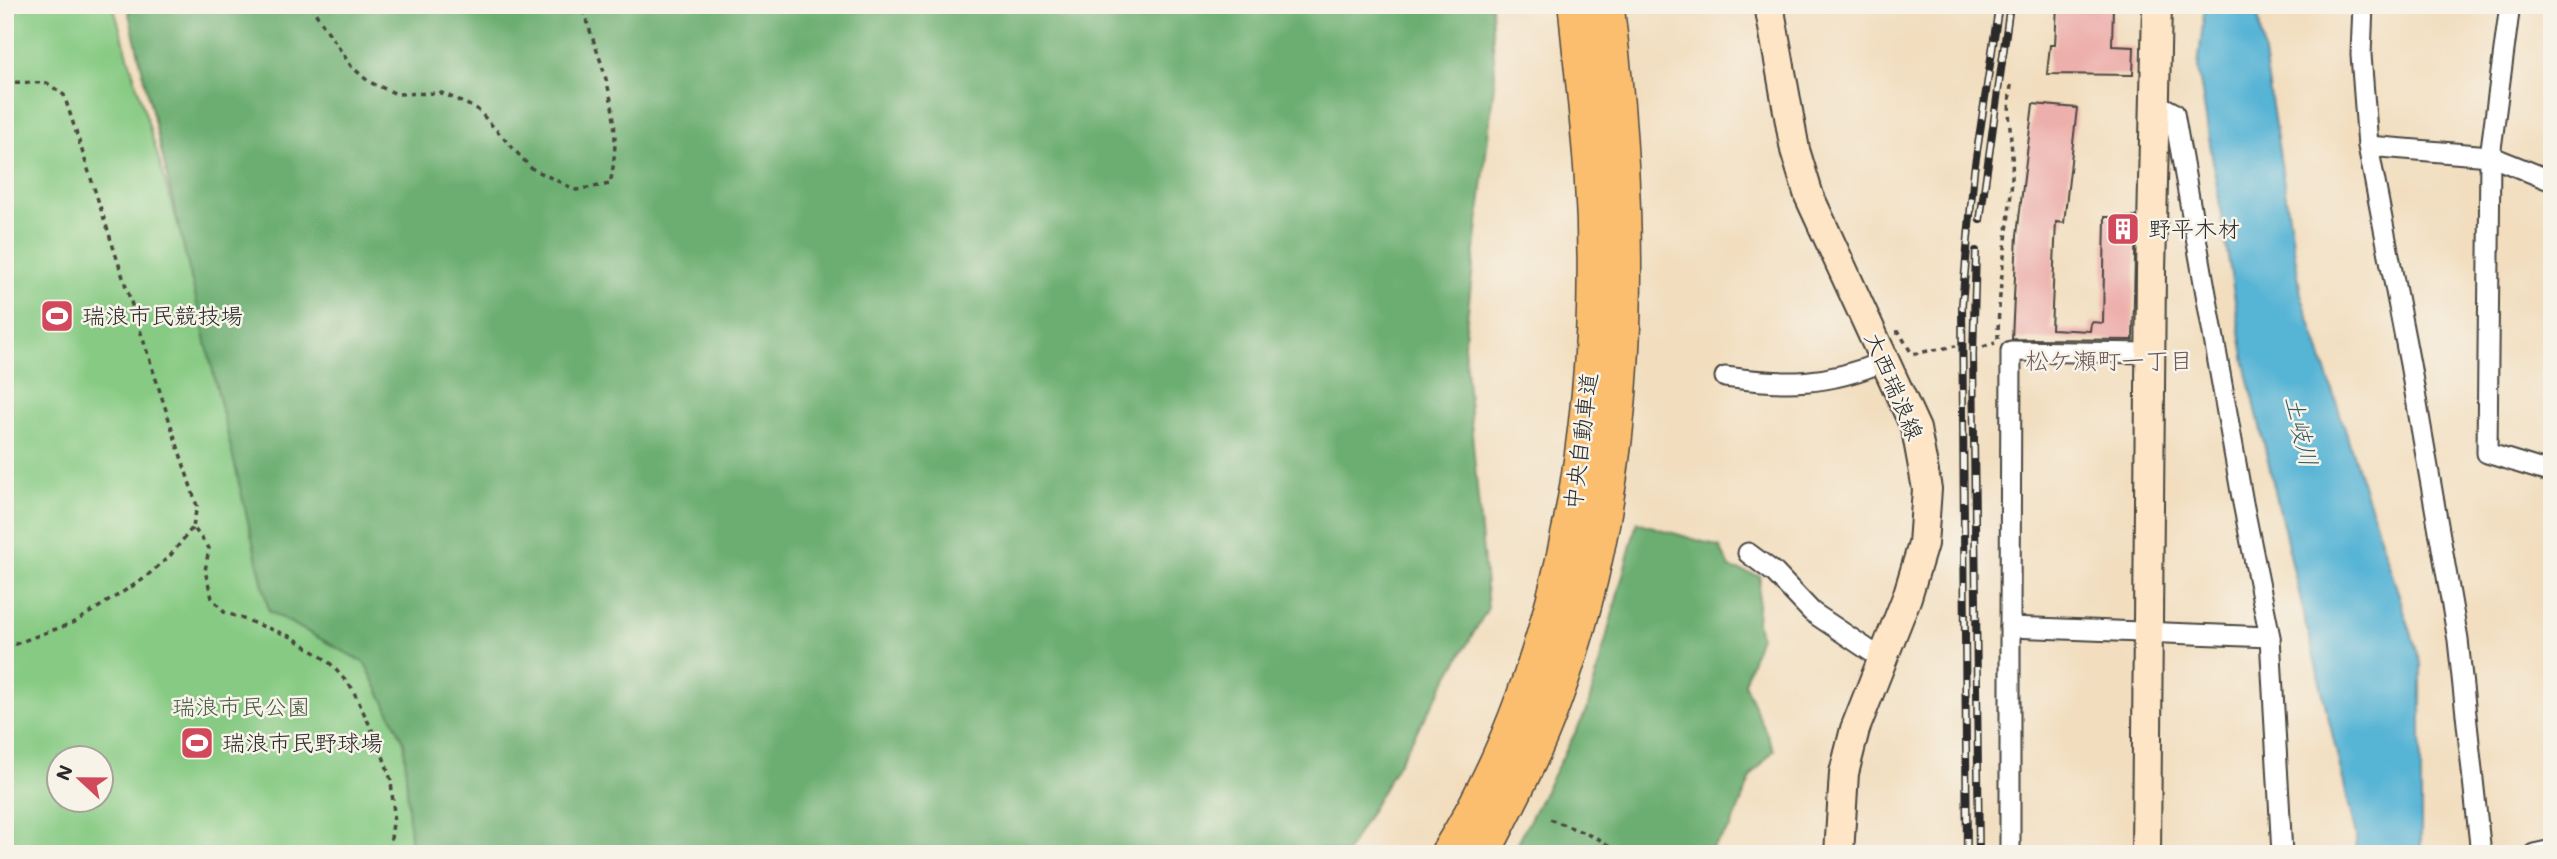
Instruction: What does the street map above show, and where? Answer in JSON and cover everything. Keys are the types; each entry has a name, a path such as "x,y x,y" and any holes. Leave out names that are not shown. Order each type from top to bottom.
{"highway":[{"name":"中央自動車道","path":"1448,854 1496,765 1530,679 1560,579 1580,475 1593,339 1594,258 1592,175 1576,5"},
{"name":"中央自動車道","path":"1482,854 1522,774 1551,707 1575,637 1593,567 1606,495 1621,372 1625,282 1620,172 1606,5"}],"main road":[{"name":"大西瑞浪線","path":"1769,5 1795,150 1808,196 1916,429 1927,489 1923,544 1907,597 1855,729 1844,773 1839,854"},
{"path":"2146,854 2150,353 2157,5"}],"street":[{"path":"2363,5 2361,55 2368,146 2410,364 2458,640 2482,854"},
{"path":"2510,5 2490,156 2487,453 2552,473"},
{"path":"2155,103 2174,113 2270,637 2282,854"},
{"path":"2368,146 2490,156 2552,181"},
{"path":"1725,377 1768,383 1813,382 1870,368 1879,351"},
{"path":"2010,854 2011,351 2150,353"},
{"path":"1748,553 1775,572 1812,612 1882,659"},
{"path":"2010,627 2270,637"},
{"path":"2535,854 2552,849"}],"path":[{"path":"310,5 351,66 369,82 397,94 442,93 477,109 531,168 576,190 610,184 616,155 612,99 581,5"},
{"path":"1998,342 2003,255 2012,174 2008,104 2012,79"},
{"path":"5,82 47,83 64,94 197,506 193,527 170,556 142,580 75,622 15,644 5,643"},
{"path":"1879,351 1899,332 1912,354 1956,346"},
{"path":"193,527 209,548 205,571 208,584 212,598 225,612 292,637 328,661 352,688 380,747 391,780 394,815 389,854"},
{"path":"1550,819 1599,839 1619,854"}],"green space":[{"name":"瑞浪市民公園","path":"5,5 113,5 273,545 393,641 484,854 5,854"},
{"path":"127,5 1491,5 1495,76 1464,345 1488,608 1346,854 411,854 404,742 365,663 269,611"},
{"path":"1637,522 1720,547 1730,568 1760,576 1757,623 1760,636 1744,683 1774,750 1752,775 1731,827 1706,854 1512,854 1587,710"}],"water":[{"name":"土岐川","path":"2205,5 2260,5 2258,15 2301,294 2421,663 2421,854 2356,854 2356,835 2245,363 2198,68"}],"building":[{"path":"2057,5 2113,5 2112,46 2134,47 2133,75 2047,74 2050,45 2055,45"},
{"name":"野平木材","path":"2033,104 2077,108 2064,223 2056,222 2051,329 2090,331 2091,322 2103,323 2105,217 2136,217 2133,340 2012,339 2017,235"}],"railway":[{"path":"1967,854 1962,305 1974,171 1999,5"},
{"path":"1980,220 2010,5"},
{"path":"1976,251 1973,355 1979,854"}],"place":[{"name":"野平木材","path":"2123,229"},
{"name":"瑞浪市民競技場","path":"57,316"},
{"name":"瑞浪市民野球場","path":"197,743"}],"district":[{"name":"松ケ瀬町一丁目","path":"2109,361"}]}
